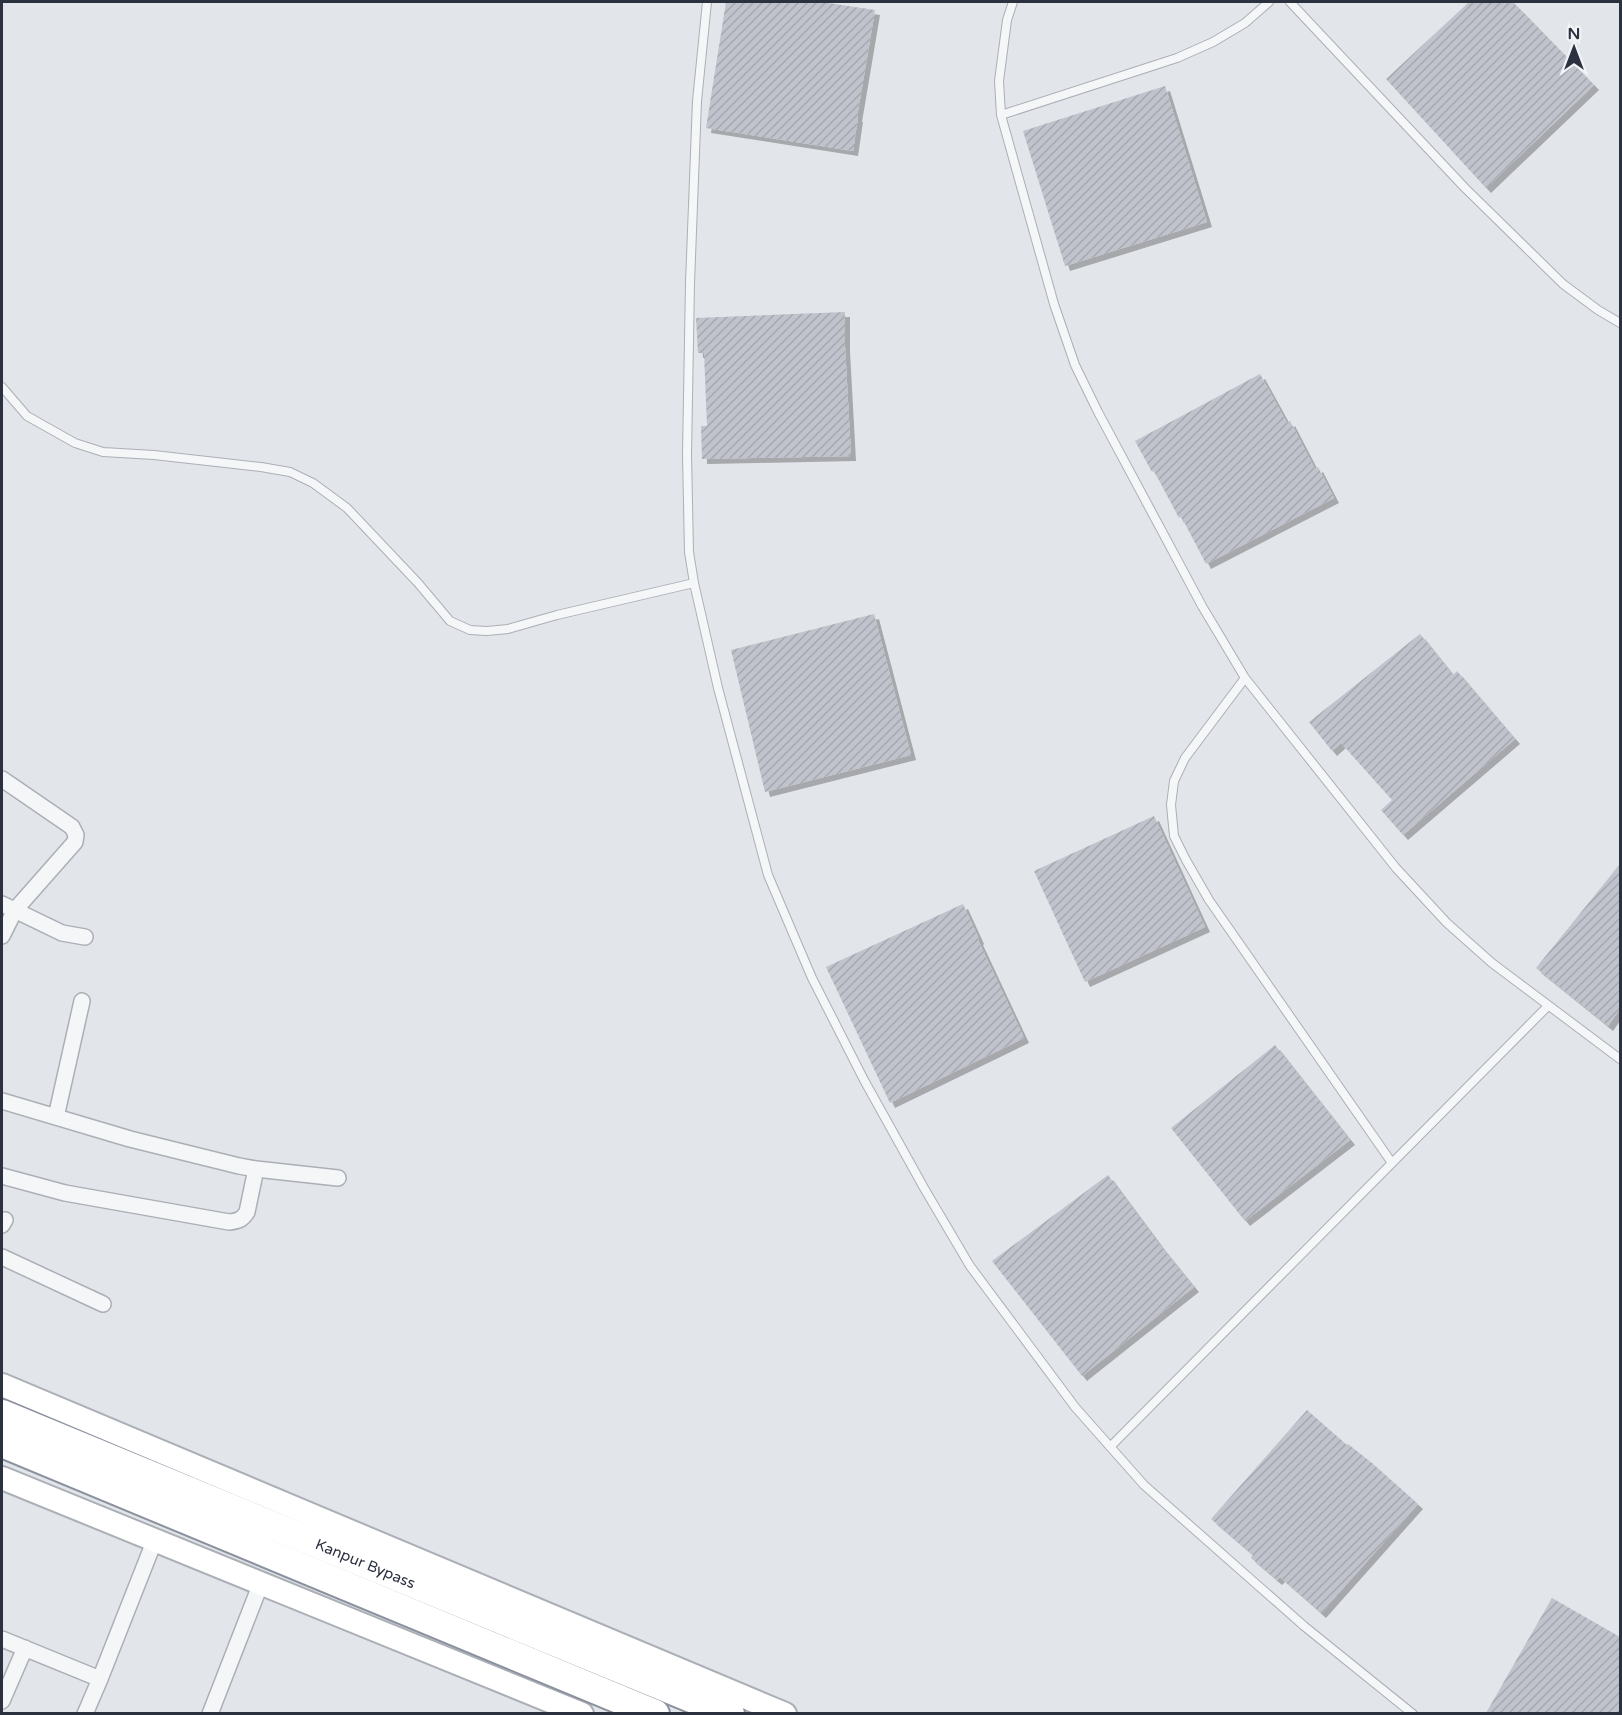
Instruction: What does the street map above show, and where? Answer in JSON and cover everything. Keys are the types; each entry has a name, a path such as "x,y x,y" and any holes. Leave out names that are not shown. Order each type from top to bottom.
{"highway":[{"name":"Kanpur Bypass","path":"2,1414 730,1713"},
{"name":"Kanpur Bypass","path":"2,1443 656,1713"}],"main road":[{"path":"2,1385 785,1713"},
{"path":"2,1478 154,1542 582,1713"}],"street":[{"path":"2,779 72,827 76,835 75,842 8,907 2,936"},
{"path":"8,907 62,933 85,937"},
{"path":"56,1117 82,1001"},
{"path":"2,1101 130,1138 256,1170 338,1178"},
{"path":"2,1176 65,1193 229,1222 243,1218 247,1212 256,1170"},
{"path":"2,1257 103,1304"},
{"path":"85,1713 154,1542"},
{"path":"210,1713 261,1583"},
{"path":"2,1639 100,1679"},
{"path":"2,1701 25,1648"}],"lane":[{"path":"707,2 697,101 690,283 687,454 689,552 718,688 768,875 812,978 864,1080 970,1266 1075,1407 1144,1485 1304,1626 1413,1713"},
{"path":"1013,2 1007,20 999,81 1001,115 1054,304 1075,365 1098,412 1202,606 1245,678 1396,868 1447,923 1492,963 1620,1059"},
{"path":"1001,115 1177,58 1213,42 1245,23 1269,2"},
{"path":"1290,2 1465,188 1563,284 1620,323"},
{"path":"2,387 27,416 75,442 103,452 154,454 261,467 290,472 313,483 347,508 450,621 470,630 507,629 694,583"},
{"path":"1245,678 1185,758 1174,781 1171,805 1174,836 1209,900 1392,1163"},
{"path":"1110,1446 1548,1006"}],"building":[{"path":"726,2 821,2 875,10 853,151 706,128"},
{"path":"1469,2 1513,2 1594,85 1486,188 1386,79"},
{"path":"1165,86 1207,222 1065,266 1023,131"},
{"path":"845,312 851,456 702,459 701,426 707,426 704,353 698,353 696,318"},
{"path":"1260,374 1287,423 1290,421 1315,469 1318,467 1334,498 1206,564 1181,516 1179,518 1135,441"},
{"path":"874,614 911,755 765,792 731,650"},
{"path":"1420,634 1453,675 1457,671 1515,739 1403,835 1381,810 1392,800 1341,743 1332,751 1309,722"},
{"path":"1154,816 1205,927 1085,982 1034,871"},
{"path":"1620,864 1620,1009 1608,1026 1536,968"},
{"path":"963,904 1024,1038 890,1103 826,967"},
{"path":"1275,1045 1350,1140 1245,1221 1171,1128"},
{"path":"1108,1175 1194,1287 1082,1376 992,1261"},
{"path":"1307,1410 1418,1504 1321,1613 1280,1577 1277,1580 1251,1558 1253,1555 1211,1519"},
{"path":"1552,1598 1620,1637 1620,1713 1486,1713"}]}
